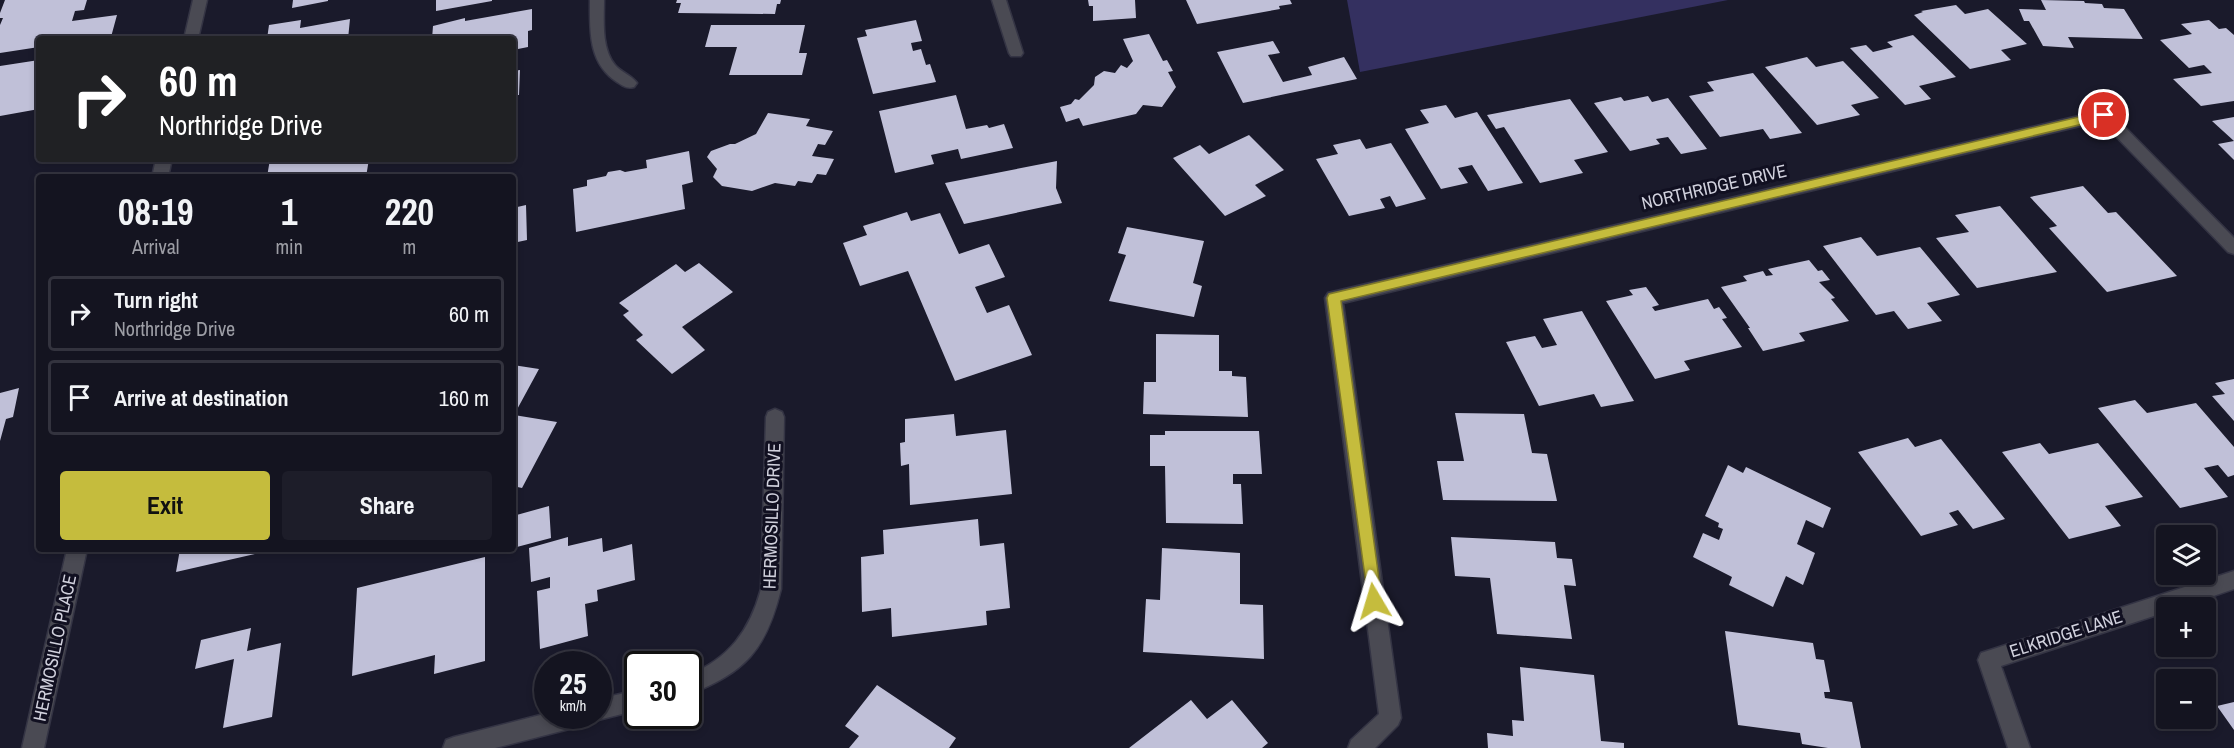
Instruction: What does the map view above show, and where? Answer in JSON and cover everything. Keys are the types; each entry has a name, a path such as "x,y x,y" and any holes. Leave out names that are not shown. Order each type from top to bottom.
{"street":[{"path":"192,36 200,0"},
{"path":"597,0 598,39 603,61 610,70 629,83"},
{"path":"999,0 1016,53"},
{"name":"NORTHRIDGE DRIVE","path":"1359,748 1390,718 1334,298 2104,115 2234,248"},
{"name":"HERMOSILLO DRIVE","path":"702,678 723,668 743,653 756,634 766,612 771,589 775,417"},
{"name":"HERMOSILLO PLACE","path":"33,748 76,552"},
{"name":"ELKRIDGE LANE","path":"2019,748 1988,660 2234,580"},
{"path":"454,748 534,727"}],"shaded area":[{"path":"1347,0 1728,0 1360,72"}],"building":[{"path":"5,0 87,0 84,10 75,11 72,21 117,15 111,36 36,36 36,47 0,53 0,25 3,18 0,18"},
{"path":"293,0 328,0 328,1 292,8"},
{"path":"436,0 492,0 492,1 436,11"},
{"path":"677,0 781,0 780,4 777,4 775,14 678,13 681,3 676,3"},
{"path":"1088,0 1135,0 1136,18 1093,21 1093,6 1089,6"},
{"path":"1186,0 1290,0 1292,4 1279,6 1280,9 1197,24"},
{"path":"2041,0 2084,1 2085,3 2102,4 2104,8 2124,9 2143,39 2068,37 2074,48 2043,46 2029,21 2024,21 2019,9 2046,10"},
{"path":"1956,5 1965,14 1988,9 2027,44 2001,50 2011,60 1970,69 1914,15 1923,12 1921,11"},
{"path":"532,9 532,30 528,31 528,47 516,49 516,36 432,36 433,26 465,18 465,21"},
{"path":"350,19 348,36 267,36 269,25 301,20 300,28"},
{"path":"916,20 922,41 911,43 913,51 921,49 926,65 930,64 936,82 873,94 857,38 867,36 865,30"},
{"path":"2209,20 2219,29 2226,28 2234,35 2234,101 2201,106 2173,79 2212,73 2204,65 2189,68 2160,40 2192,34 2181,24"},
{"path":"711,25 805,25 799,53 807,53 802,75 729,75 737,47 705,47"},
{"path":"1149,34 1163,61 1167,60 1173,71 1168,72 1176,87 1162,107 1143,105 1136,114 1083,126 1079,118 1066,122 1060,107 1071,104 1075,99 1079,100 1094,85 1095,77 1104,71 1115,73 1121,65 1127,68 1133,61 1123,39"},
{"path":"1913,35 1956,77 1919,86 1931,99 1905,105 1850,48 1866,45 1873,52 1893,47 1887,42"},
{"path":"1273,41 1280,53 1268,55 1283,82 1312,75 1308,67 1344,57 1357,79 1243,103 1217,52"},
{"path":"1807,57 1816,67 1843,61 1879,98 1851,105 1860,115 1817,125 1765,67"},
{"path":"36,60 36,110 0,116 0,66"},
{"path":"520,70 519,95 517,95 516,104 516,71"},
{"path":"1753,73 1802,133 1770,139 1763,129 1720,137 1689,96 1714,91 1707,82"},
{"path":"956,95 966,129 987,125 989,128 1004,124 1013,148 961,159 958,149 931,155 934,164 895,173 879,111"},
{"path":"1648,96 1652,102 1668,98 1707,149 1681,154 1668,137 1656,139 1660,144 1630,151 1594,103 1621,97 1624,101"},
{"path":"1570,99 1608,152 1574,160 1583,173 1540,183 1504,127 1496,129 1487,115"},
{"path":"1446,105 1455,118 1477,112 1523,183 1488,191 1472,165 1458,168 1468,183 1441,189 1405,129 1429,123 1420,110"},
{"path":"768,113 810,119 806,126 833,131 825,145 818,144 812,156 834,159 826,175 817,174 812,183 798,181 795,186 775,183 752,191 722,186 713,177 717,169 707,157 711,151 735,144 756,134"},
{"path":"2234,117 2234,141 2212,121"},
{"path":"1249,135 1284,170 1255,185 1266,196 1225,216 1173,158 1200,145 1209,154"},
{"path":"1360,139 1366,149 1391,143 1426,199 1396,207 1390,196 1380,199 1385,208 1349,216 1316,159 1338,154 1333,145"},
{"path":"2234,141 2234,160 2218,144"},
{"path":"689,151 693,182 682,185 685,209 576,232 573,189 587,186 587,180 606,176 608,172 647,168 646,160"},
{"path":"1057,161 1056,188 1062,203 964,224 945,183"},
{"path":"270,162 368,162 366,174 268,174"},
{"path":"2083,186 2108,213 2116,212 2177,276 2107,292 2049,228 2057,226 2030,197"},
{"path":"526,205 527,240 516,242 516,207"},
{"path":"2000,206 2057,272 1977,288 1936,238 1969,232 1955,215"},
{"path":"907,212 911,221 940,213 959,254 989,244 1005,277 975,287 987,313 1009,305 1032,355 955,381 908,271 860,286 843,243 867,235 863,226"},
{"path":"1127,227 1204,241 1193,283 1202,286 1194,317 1109,301 1126,255 1118,253"},
{"path":"1861,237 1877,256 1920,247 1960,295 1927,303 1942,321 1908,329 1894,311 1876,315 1823,246"},
{"path":"1809,260 1830,280 1819,282 1835,298 1831,299 1849,321 1799,333 1805,341 1763,351 1721,287 1747,281 1743,276 1763,271 1766,276 1773,275 1768,269"},
{"path":"699,263 733,292 682,327 705,350 672,374 636,340 643,335 623,315 629,311 619,303 676,264 685,272"},
{"path":"1646,287 1659,305 1652,307 1655,311 1708,299 1714,309 1719,307 1727,318 1722,319 1742,347 1684,361 1690,370 1655,379 1606,301 1633,295 1629,290"},
{"path":"1582,311 1634,401 1601,407 1594,394 1539,406 1506,342 1535,336 1542,348 1557,345 1543,319"},
{"path":"1156,334 1219,335 1219,371 1232,371 1232,376 1246,377 1248,417 1143,414 1144,382 1156,382"},
{"path":"516,365 539,369 516,411"},
{"path":"2234,379 2234,421 2212,396 2225,394 2215,383"},
{"path":"19,388 13,417 6,419 0,441 0,393"},
{"path":"2135,400 2147,413 2196,403 2234,447 2234,475 2228,477 2218,465 2204,468 2228,497 2180,508 2098,408"},
{"path":"1455,413 1524,414 1532,453 1547,454 1557,501 1443,500 1437,461 1464,461"},
{"path":"954,414 956,436 1006,430 1012,494 910,505 909,464 901,466 900,443 905,442 905,419"},
{"path":"516,415 557,422 522,488 516,487"},
{"path":"1165,431 1259,431 1262,474 1233,474 1233,484 1241,484 1243,524 1166,523 1165,466 1150,466 1150,435 1165,435"},
{"path":"1908,438 1915,447 1941,439 2005,519 1973,529 1958,510 1949,513 1958,525 1921,536 1858,452"},
{"path":"2040,443 2049,454 2098,443 2143,497 2105,506 2121,526 2069,539 2002,452"},
{"path":"1728,465 1743,473 1746,467 1831,508 1823,528 1806,520 1797,544 1815,553 1803,585 1786,576 1773,607 1729,585 1732,577 1693,557 1703,533 1719,540 1723,529 1718,527 1719,523 1705,516"},
{"path":"549,506 551,538 516,547 516,515"},
{"path":"978,519 980,546 1004,543 1010,608 986,611 987,625 892,637 891,608 862,612 861,557 884,554 883,530"},
{"path":"568,537 568,546 602,538 603,552 632,544 635,580 597,590 598,601 585,604 588,636 540,649 537,591 550,588 550,577 531,582 529,548"},
{"path":"1451,537 1555,542 1557,558 1572,559 1576,586 1564,585 1572,639 1497,634 1490,578 1455,576"},
{"path":"1162,548 1240,553 1240,604 1263,605 1264,659 1143,652 1146,599 1160,600"},
{"path":"179,552 264,552 176,572"},
{"path":"485,557 485,661 434,674 435,655 352,676 357,588"},
{"path":"251,628 247,651 281,643 272,717 223,728 234,659 195,669 201,640"},
{"path":"1725,631 1813,643 1816,659 1824,660 1830,692 1824,692 1825,698 1852,702 1861,748 1828,748 1802,744 1800,733 1738,725"},
{"path":"1520,667 1594,675 1601,741 1624,743 1624,748 1488,748 1487,733 1513,736 1512,720 1524,721"},
{"path":"877,685 956,738 949,748 849,748 859,736 845,726"},
{"path":"1191,700 1207,719 1232,700 1268,743 1262,748 1129,748"},
{"path":"2234,702 2234,730 2217,706"}],"route":[{"path":"1374,601 1334,298 2104,115"}]}
